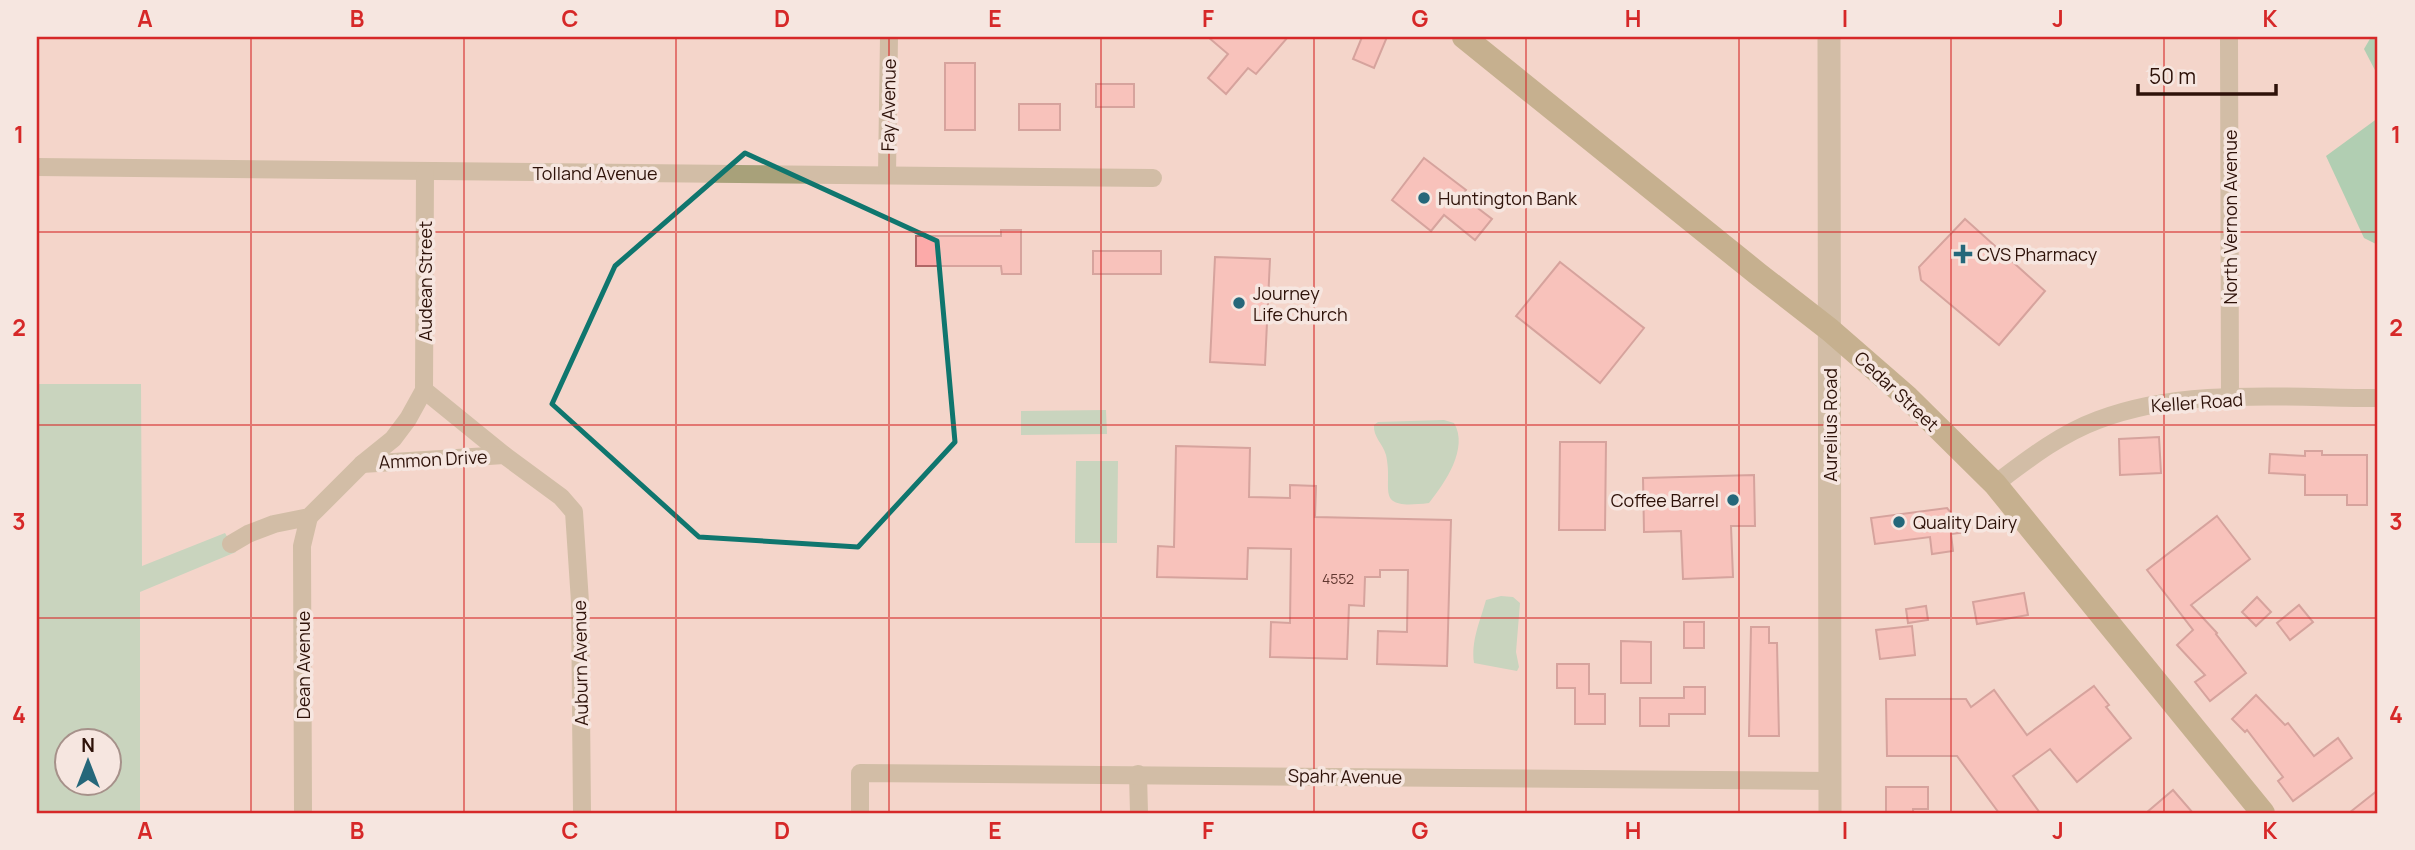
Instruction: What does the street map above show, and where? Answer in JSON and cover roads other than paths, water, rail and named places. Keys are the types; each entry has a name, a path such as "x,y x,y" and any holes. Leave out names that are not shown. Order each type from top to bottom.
{"main road":[{"name":"Cedar Street","path":"1464,37 1830,330 1907,397 1995,484 2263,813"}],"street":[{"name":"Fay Avenue","path":"887,174 889,37"},
{"name":"Aurelius Road","path":"1829,37 1830,813"},
{"name":"North Vernon Avenue","path":"2229,37 2230,398"},
{"name":"Tolland Avenue","path":"37,167 1153,178"},
{"name":"Audean Street","path":"424,390 425,172"},
{"name":"Ammon Drive","path":"309,517 362,464 393,439 424,390 561,497 574,512"},
{"name":"Keller Road","path":"1995,484 2051,443 2097,420 2148,404 2230,398 2378,398"},
{"name":"Ammon Drive","path":"362,464 504,455"},
{"name":"Auburn Avenue","path":"574,512 580,602 582,813"},
{"path":"231,544 274,524 309,517"},
{"name":"Dean Avenue","path":"303,813 302,546 309,517"},
{"name":"Spahr Avenue","path":"860,813 860,773 1829,781"},
{"path":"1138,775 1139,813"}],"place":[{"name":"Huntington Bank","path":"1424,198"},
{"name":"CVS Pharmacy","path":"1963,254"},
{"name":"Journey Life Church","path":"1239,303"},
{"name":"Coffee Barrel","path":"1733,500"},
{"name":"Quality Dairy","path":"1899,522"}]}
